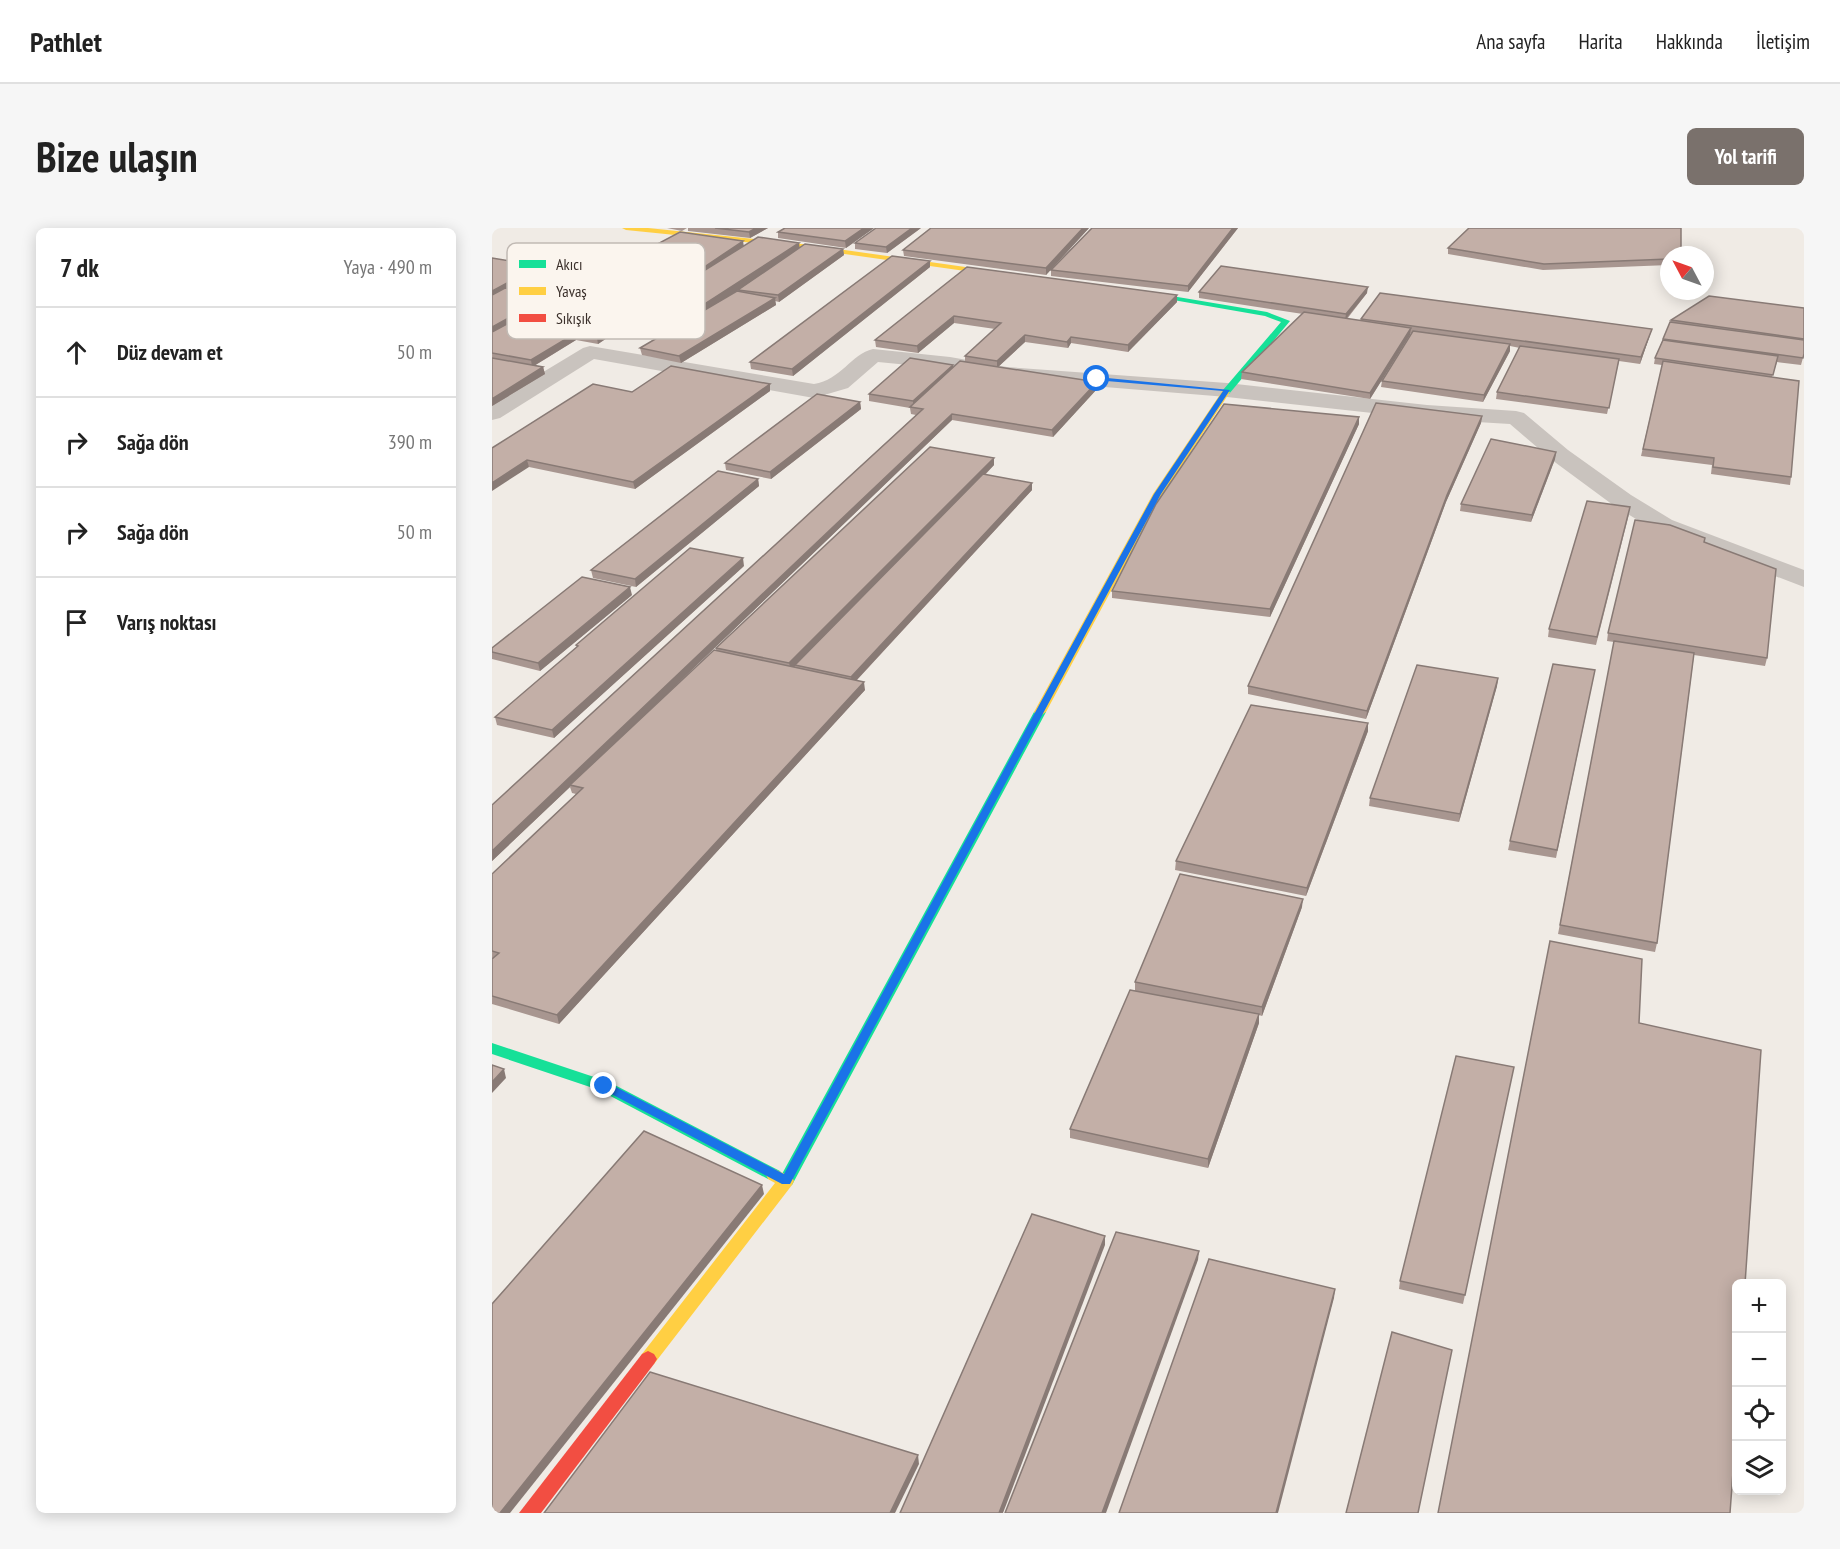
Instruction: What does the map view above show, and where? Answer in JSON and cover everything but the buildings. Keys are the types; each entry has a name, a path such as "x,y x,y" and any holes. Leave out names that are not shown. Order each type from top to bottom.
{"street":[{"path":"626,228 802,246 1027,278"},
{"path":"529,1513 786,1181 1158,494 1227,390 1286,321 1267,314 1120,289"},
{"path":"492,413 590,352 814,391 841,385 873,355 950,363 1006,374 1227,390 1427,412 1516,418 1560,455 1622,500 1663,525 1804,579"},
{"path":"492,1048 604,1086 786,1181"}],"traffic: fast":[{"path":"1133,291 1267,314 1286,321 1226,392"},
{"path":"786,1181 1040,712"},
{"path":"492,1048 604,1086 774,1175"}],"traffic: slow":[{"path":"626,228 802,246 1008,275"},
{"path":"1040,712 1158,494 1226,392"},
{"path":"648,1359 786,1181 774,1175"}],"traffic: jam":[{"path":"529,1513 648,1359"}],"route":[{"path":"604,1086 786,1181 1158,494 1227,390 1097,379"}]}
